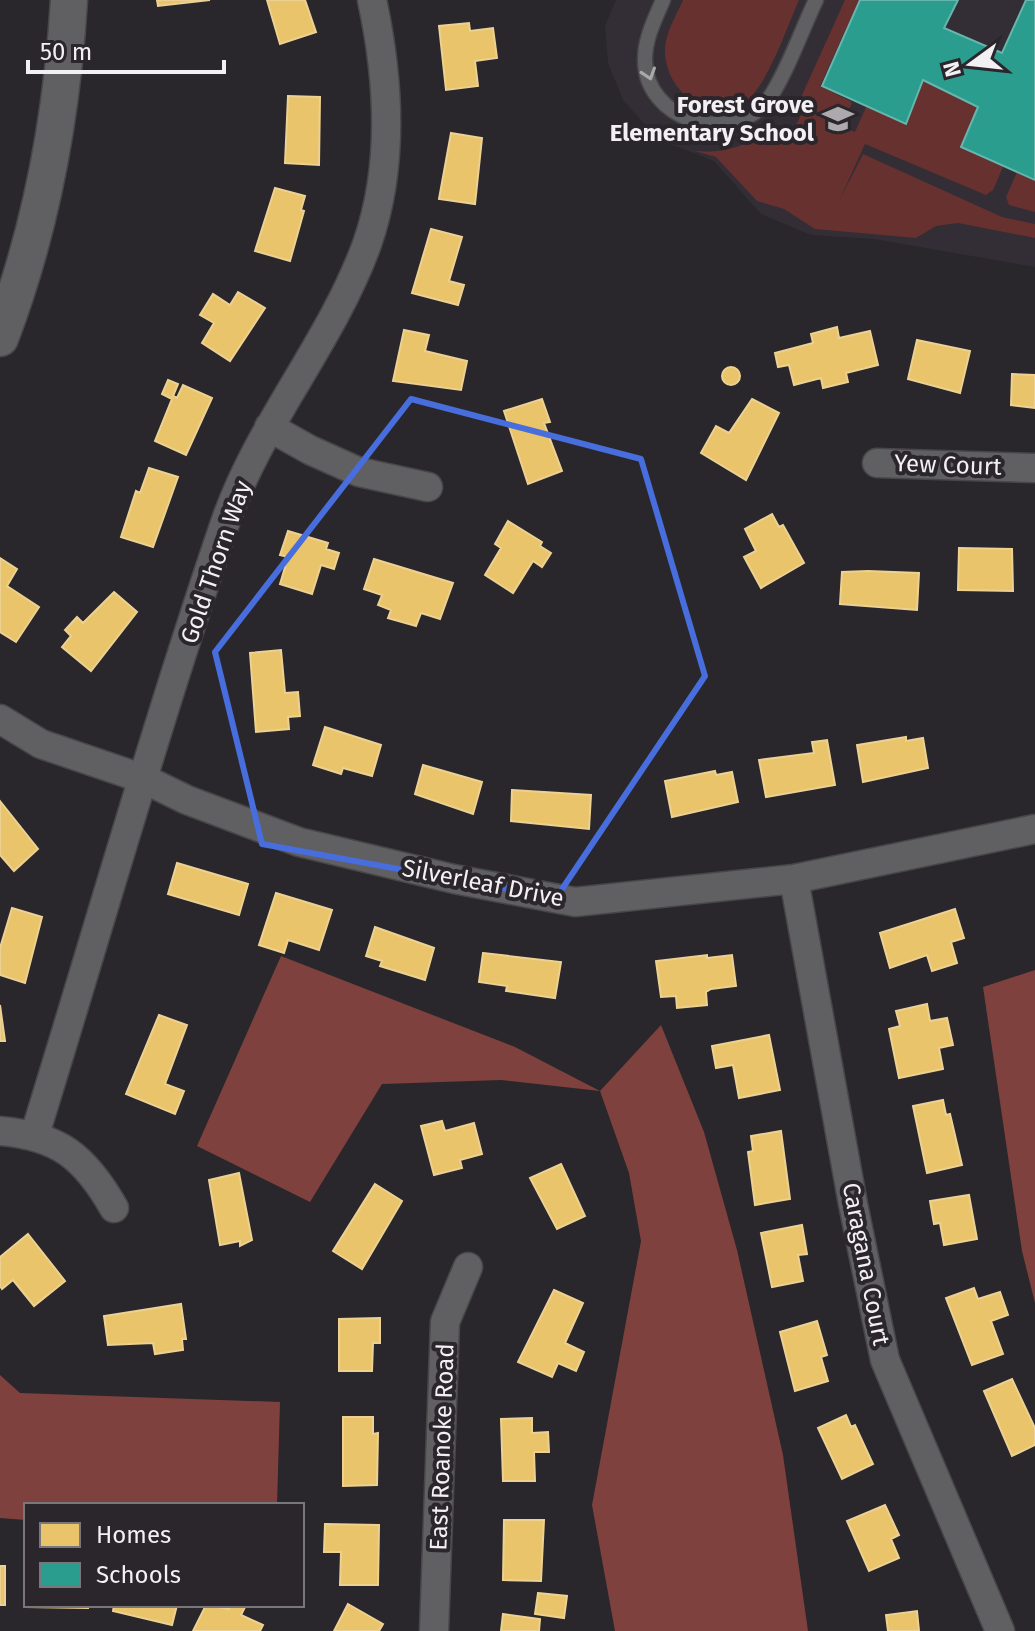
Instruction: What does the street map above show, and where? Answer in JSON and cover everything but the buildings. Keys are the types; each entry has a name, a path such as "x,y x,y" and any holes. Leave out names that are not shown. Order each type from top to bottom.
{"street":[{"path":"0,338 17,293 49,176 65,60 69,0"},
{"name":"Gold Thorn Way","path":"35,1134 144,779 239,485 349,283 367,243 380,190 386,144 385,87 372,0"},
{"path":"269,427 359,472 428,487"},
{"name":"Yew Court","path":"877,463 1028,467"},
{"name":"Silverleaf Drive","path":"0,719 41,744 144,779 187,800 299,842 454,879 575,902 794,879 1035,829"},
{"name":"Caragana Court","path":"794,879 853,1204 885,1360 1000,1631"},
{"path":"0,1131 35,1134 69,1151 95,1174 114,1208"},
{"name":"East Roanoke Road","path":"434,1631 445,1322 468,1267"}],"lane":[{"path":"663,0 647,37 644,61 649,80 660,101 677,115 702,124 728,124 748,115 767,100 816,0"}],"highlighted area":[{"path":"411,399 641,459 705,676 556,898 262,844 215,652"}],"shaded area":[{"name":"Forest Grove Elementary School","path":"616,0 1035,0 1035,267 874,239 811,235 761,214 714,161 658,139 623,100 608,63 605,26"},
{"path":"683,0 799,0 768,71 752,96 743,103 715,109 702,105 690,99 672,79 665,46"},
{"path":"845,0 859,0 820,86 852,102 843,127 855,132 867,105 906,123 923,80 978,107 961,147 1003,167 993,190 986,195 865,144 840,199 863,154 1002,217 1035,224 1035,238 958,223 936,226 916,238 815,229 784,209 757,201 716,157 695,151 733,148 787,126 794,129 804,109 797,106"},
{"path":"1017,172 1035,180 1035,212 1009,205 1006,197"},
{"path":"281,956 515,1047 600,1091 501,1080 382,1084 310,1202 197,1146"},
{"path":"1035,970 1035,1303 1022,1251 983,987"},
{"path":"661,1025 704,1132 737,1250 783,1455 808,1631 615,1631 592,1505 641,1241 629,1173 600,1091"},
{"path":"0,1375 20,1393 280,1402 277,1503 24,1503 24,1520 0,1518"}],"place":[{"name":"Forest Grove Elementary School","path":"838,119"}]}
